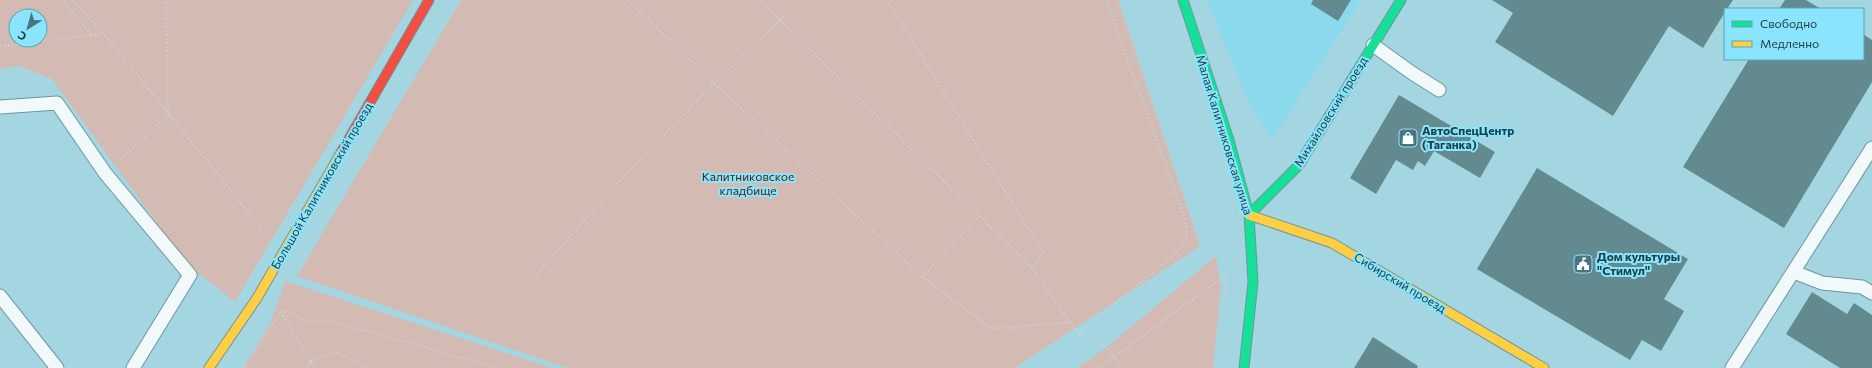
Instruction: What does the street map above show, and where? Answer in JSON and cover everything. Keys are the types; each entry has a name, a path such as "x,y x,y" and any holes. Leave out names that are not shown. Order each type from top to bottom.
{"street":[{"name":"Большой Калитниковский проезд","path":"209,368 257,298 429,0"},
{"name":"Малая Калитниковская улица","path":"1183,0 1229,140 1249,215 1252,282 1244,368"},
{"name":"Михайловский проезд","path":"1249,215 1299,165 1400,0"},
{"name":"Сибирский проезд","path":"1249,215 1332,243 1544,368"}],"lane":[{"path":"1373,45 1438,90"},
{"path":"0,107 56,103 105,173 190,274 133,368"},
{"path":"1732,368 1872,148"},
{"path":"1794,272 1822,283 1862,287 1872,293"},
{"path":"0,296 57,368"}],"path":[{"path":"62,0 93,36"},
{"path":"73,0 104,34 168,115 267,235"},
{"path":"105,173 168,115 166,0"},
{"path":"628,0 714,83 922,277 992,329 1070,322"},
{"path":"760,0 1032,268 1078,334 1107,347 1122,368"},
{"path":"537,274 609,192 714,83 801,0"},
{"path":"887,0 1043,253 1032,268"},
{"path":"1078,334 1176,253 1187,238 1186,222 1106,0"},
{"path":"0,46 104,34"},
{"path":"922,277 979,216"},
{"path":"1098,368 1226,276"},
{"path":"281,311 311,362 317,368"},
{"path":"244,368 281,311"},
{"path":"281,311 310,321 335,322 498,368"},
{"path":"307,368 311,362 334,352 356,360 365,368"}],"shaded area":[{"path":"1207,0 1361,0 1273,139 1250,106"}],"green space":[{"path":"0,0 413,0 235,302 187,264 52,79 19,66 0,69"},
{"name":"Калитниковское кладбище","path":"461,0 1118,0 1200,246 1015,368 568,368 297,276"},
{"path":"1216,256 1221,287 1213,368 1077,368 1107,347"},
{"path":"285,281 552,368 243,368 270,324"}],"building":[{"path":"1313,0 1351,0 1338,21 1311,4"},
{"path":"1492,0 1733,0 1728,8 1724,8 1724,14 1703,48 1669,26 1613,116 1495,42 1513,13"},
{"path":"1785,0 1806,0 1819,8 1780,8"},
{"path":"1864,35 1872,40 1872,82 1784,228 1683,167 1748,60 1864,60"},
{"name":"АвтоСпецЦентр (Таганка)","path":"1399,95 1495,152 1480,178 1434,151 1425,166 1418,161 1413,170 1396,160 1376,194 1350,178"},
{"name":"Дом культуры \"Стимул\"","path":"1537,168 1688,259 1664,299 1684,311 1661,351 1642,340 1630,360 1477,269"},
{"path":"1812,292 1847,314 1854,303 1872,315 1872,368 1840,368 1786,334"},
{"path":"1373,337 1418,366 1417,368 1354,368"}],"traffic: fast":[{"path":"1183,0 1229,140 1249,215 1253,282 1244,368"},
{"path":"1249,215 1299,165 1401,0"}],"traffic: slow":[{"path":"209,368 257,298 342,151"},
{"path":"1249,215 1332,243 1544,368"}],"traffic: jam":[{"path":"342,151 429,0"}],"place":[{"name":"АвтоСпецЦентр (Таганка)","path":"1408,138"},
{"name":"Дом культуры \"Стимул\"","path":"1583,264"}]}
